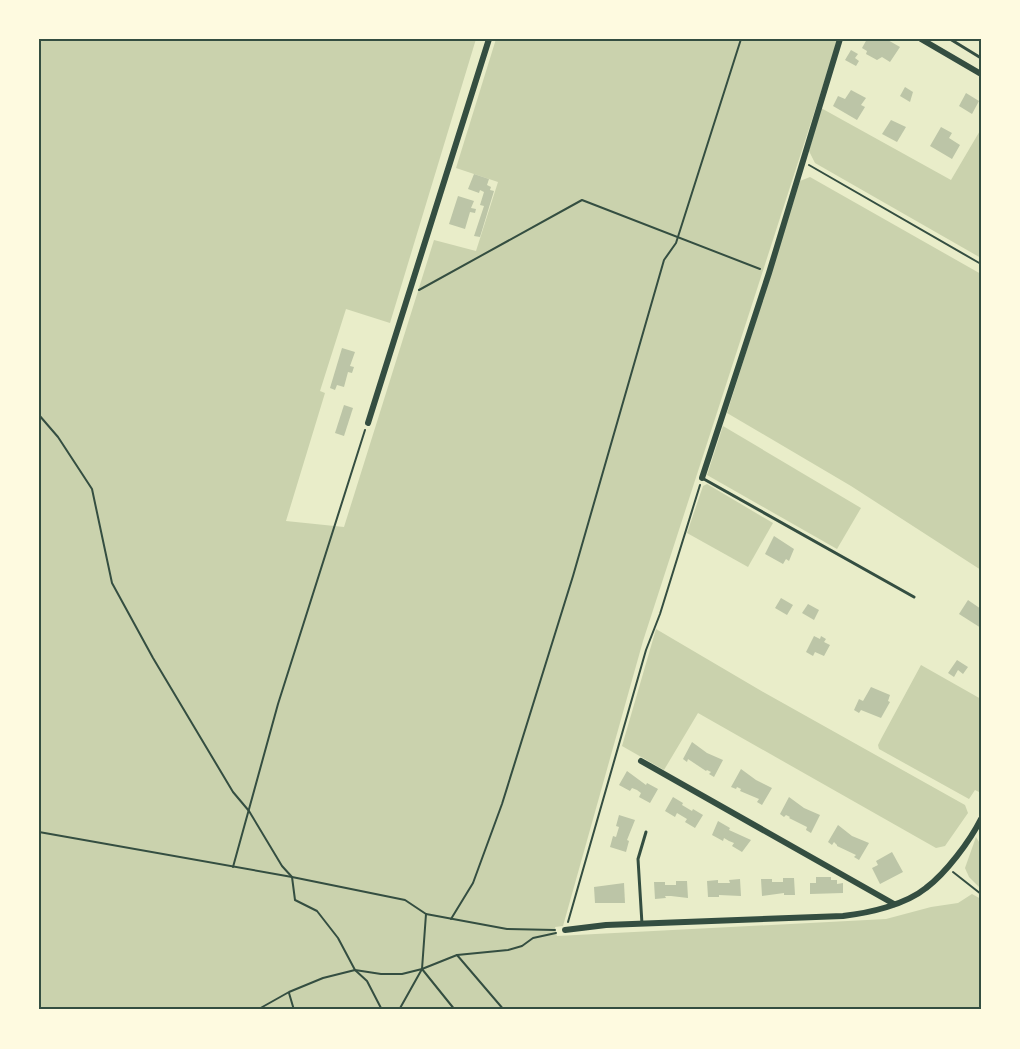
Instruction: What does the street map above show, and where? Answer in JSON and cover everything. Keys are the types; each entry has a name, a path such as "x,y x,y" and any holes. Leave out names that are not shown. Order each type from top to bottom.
{"street":[{"path":"368,423 489,39"},
{"path":"702,478 769,273 840,39"},
{"path":"921,39 981,74"},
{"path":"641,761 894,904"},
{"path":"566,930 597,926 843,916 874,912 925,889 966,844 981,819"}],"lane":[{"path":"950,39 981,58"},
{"path":"702,478 914,597"},
{"path":"642,924 638,859 646,832"}],"path":[{"path":"451,919 473,883 502,804 573,576 664,260 678,238 741,39"},
{"path":"802,161 981,264"},
{"path":"407,296 582,200 769,273"},
{"path":"39,415 58,437 92,489 112,583 199,735 291,877 295,900 317,911 338,938 355,970 367,981 382,1010"},
{"path":"233,867 278,704 368,423"},
{"path":"566,930 646,650 660,614 702,478"},
{"path":"39,832 405,900 426,914 451,919 507,929 566,930"},
{"path":"946,866 981,894"},
{"path":"399,1010 422,969 426,914"},
{"path":"257,1010 289,992 323,978 355,970 402,974 422,969 457,955 508,950 522,946 533,938 566,930"},
{"path":"457,955 504,1010"},
{"path":"422,969 455,1010"},
{"path":"289,992 294,1010"}],"green space":[{"path":"39,39 476,39 390,323 346,309 320,391 325,393 286,521 344,527 434,240 476,251 498,182 456,168 496,39 838,39 643,641 563,926 555,927 557,936 886,919 931,907 958,903 972,894 981,899 981,1010 39,1010"},
{"path":"821,108 951,180 981,129 981,258 815,163 809,151"},
{"path":"810,177 981,274 981,570 851,486 727,413 800,181"},
{"path":"723,426 861,508 837,549 707,475"},
{"path":"707,484 773,523 748,567 687,533 703,486"},
{"path":"656,629 965,805 968,813 945,846 936,848 698,713 664,770 622,746"},
{"path":"921,665 981,699 981,793 975,790 969,799 879,749 881,739"},
{"path":"976,837 981,845 981,889 969,877 965,868"}],"building":[{"path":"867,39 886,39 900,47 890,62 882,57 877,60 866,54 867,51 862,48"},
{"path":"851,50 858,54 855,58 859,61 856,66 845,60"},
{"path":"905,87 913,92 910,102 900,96"},
{"path":"851,90 866,98 861,105 865,107 857,120 833,106 838,96 845,99"},
{"path":"966,93 979,101 972,114 959,106"},
{"path":"891,120 906,127 897,142 882,134"},
{"path":"941,127 952,133 949,138 960,145 952,159 930,146"},
{"path":"474,174 489,179 487,185 491,187 490,190 494,191 480,237 474,236 484,206 480,205 484,192 480,190 479,193 468,189"},
{"path":"458,196 474,201 471,208 476,209 475,213 470,212 465,229 449,224"},
{"path":"342,348 355,352 350,366 354,367 352,373 348,372 344,387 337,385 335,390 330,388"},
{"path":"344,405 353,408 344,436 335,433"},
{"path":"774,536 794,549 789,561 786,559 783,564 765,554"},
{"path":"781,598 793,605 787,615 775,608"},
{"path":"968,600 981,609 981,628 959,614"},
{"path":"808,604 819,610 814,620 802,613"},
{"path":"814,636 820,639 821,636 826,639 824,642 830,645 824,656 815,652 813,656 806,652"},
{"path":"957,660 968,667 963,674 958,670 954,677 948,673"},
{"path":"871,687 890,695 888,701 890,702 881,718 861,710 859,713 854,710 859,699 863,701"},
{"path":"692,742 707,753 723,760 714,777 709,774 711,772 688,759 687,762 683,759"},
{"path":"741,769 772,788 762,805 757,802 759,799 740,791 741,789 737,787 736,789 731,787"},
{"path":"627,771 646,785 647,783 658,789 650,803 639,797 641,793 637,790 632,788 630,791 619,785"},
{"path":"673,797 692,811 693,809 703,815 695,828 677,813 675,817 665,811"},
{"path":"789,797 804,808 820,815 811,833 806,830 807,827 780,814"},
{"path":"619,815 635,820 627,840 629,841 626,852 610,847 619,827 616,826"},
{"path":"718,821 730,828 729,830 751,840 742,852 732,846 734,843 724,838 723,841 712,835"},
{"path":"838,825 852,836 869,843 859,860 854,857 856,855 837,846 834,842 832,845 828,842"},
{"path":"892,852 903,872 880,884 872,868 878,865 876,861"},
{"path":"816,877 831,877 831,880 837,880 837,884 843,883 843,893 810,894 810,883 816,883"},
{"path":"783,878 794,878 795,895 784,895 784,893 762,896 761,879 783,882"},
{"path":"740,879 741,896 708,897 707,881 718,880 718,883 730,883 729,880"},
{"path":"676,881 687,881 688,898 665,896 666,898 655,899 654,882 676,885"},
{"path":"624,883 625,903 595,903 594,887"}]}
